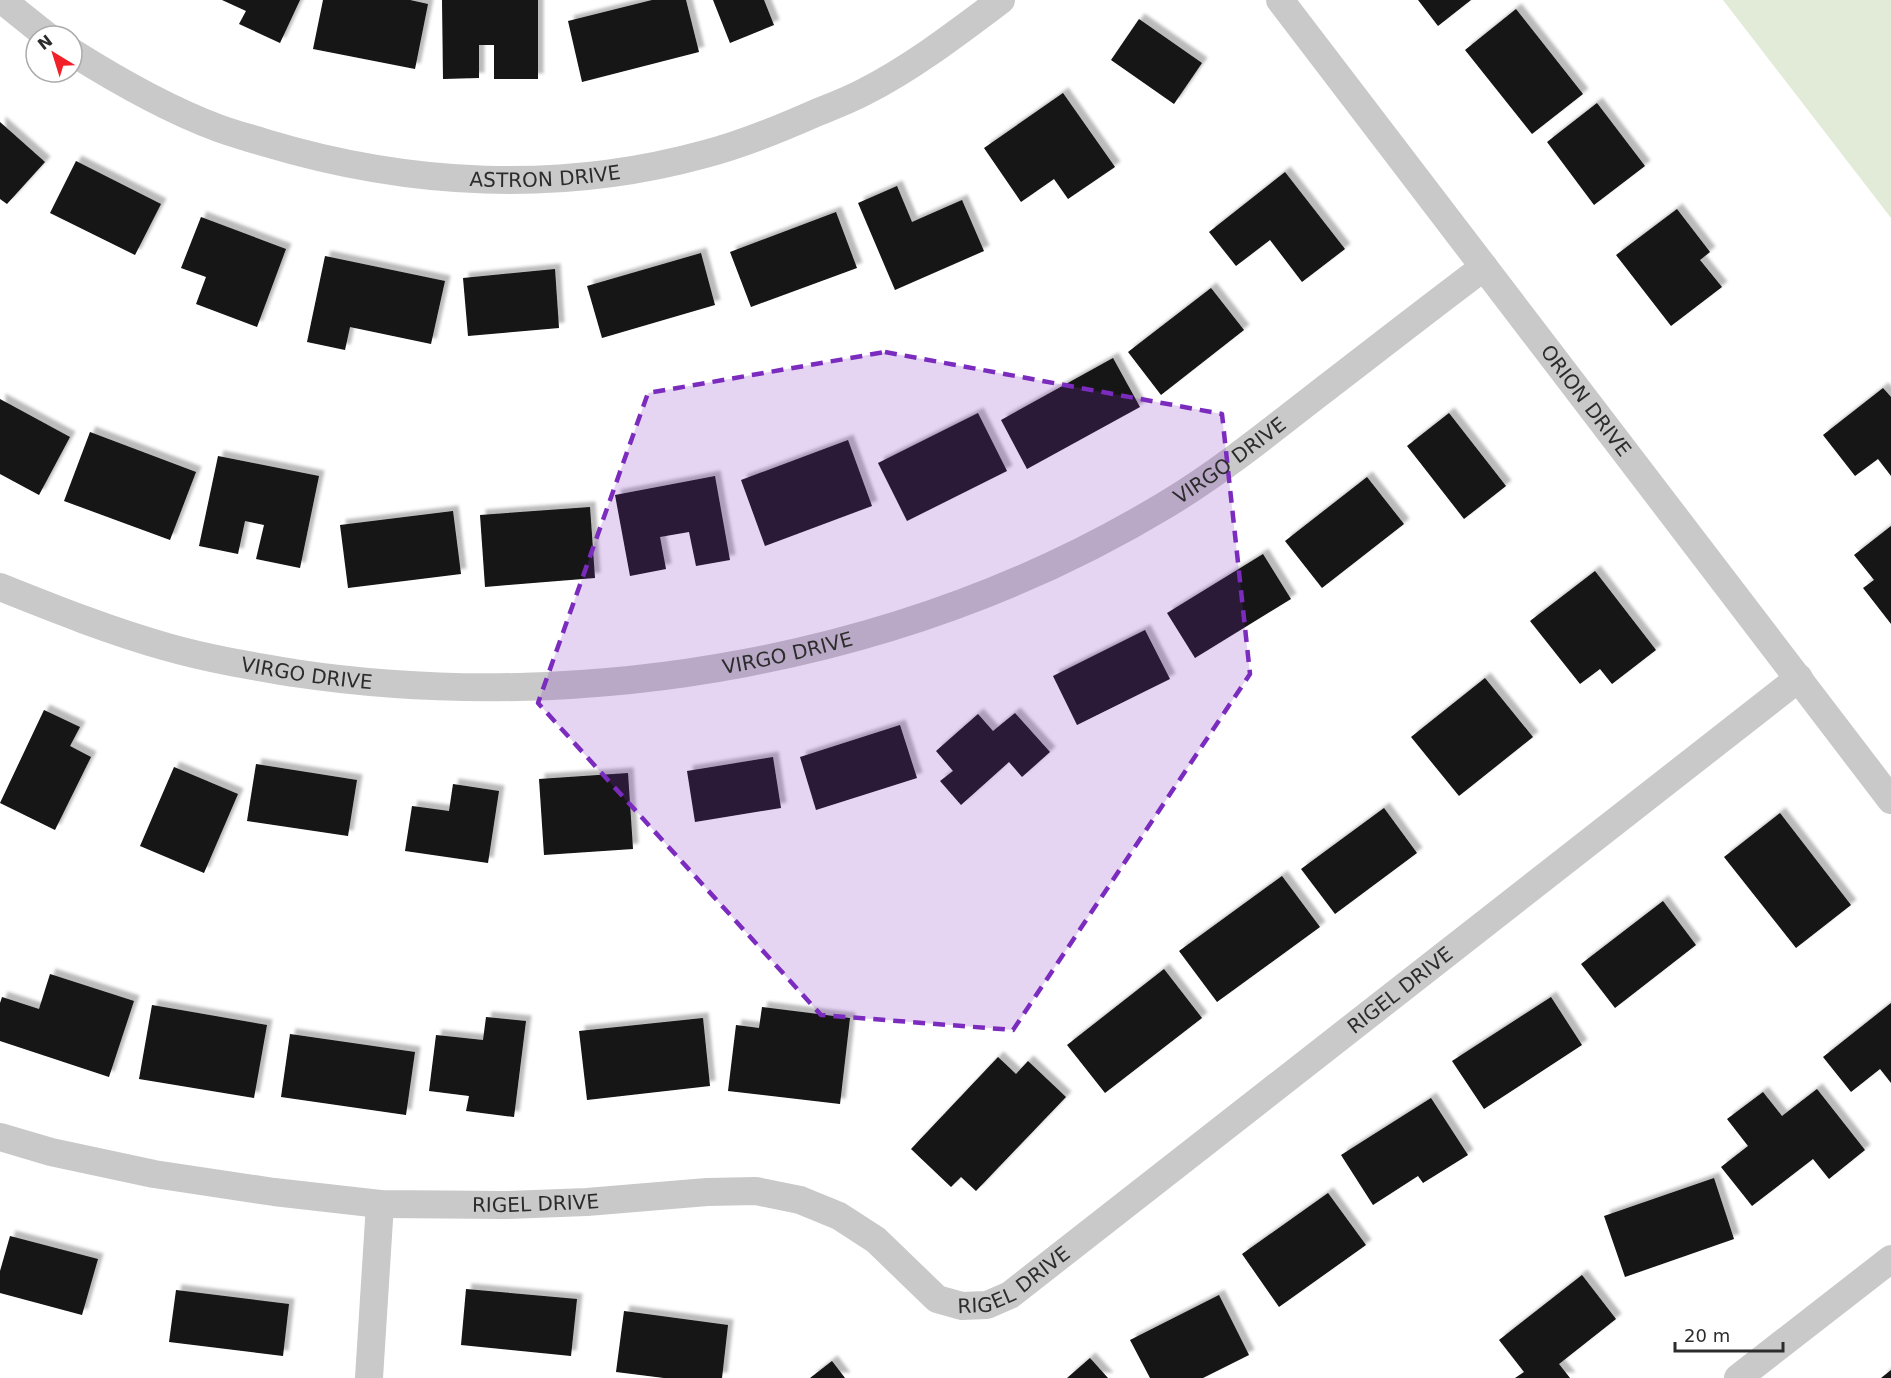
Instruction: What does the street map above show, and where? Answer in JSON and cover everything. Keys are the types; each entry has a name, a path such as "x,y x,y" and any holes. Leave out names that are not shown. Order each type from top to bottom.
{"street":[{"path":"2,0 32,24"},
{"name":"ASTRON DRIVE","path":"84,60 166,106 218,128 336,162 417,176 486,181 559,178 632,170 706,154 788,126 864,92 945,42 1001,0"},
{"name":"ORION DRIVE","path":"1280,0 1891,800"},
{"name":"VIRGO DRIVE","path":"0,586 84,620 169,648 255,667 341,680 425,687 531,687 627,680 733,666 820,646 917,619 1007,584 1084,550 1167,504 1239,456 1484,267"},
{"name":"RIGEL DRIVE","path":"0,1137 51,1152 154,1174 274,1192 380,1204 506,1205 756,1191 800,1200 839,1216 876,1240 937,1299 962,1306 987,1305 1010,1294 1799,678"},
{"path":"369,1378 380,1204"},
{"path":"1738,1378 1891,1259"}],"highlighted area":[{"path":"885,352 1222,414 1250,674 1013,1030 821,1015 538,703 648,393"}],"green space":[{"path":"1723,0 1891,0 1891,218"}],"building":[{"path":"222,0 300,0 280,43 239,24 246,11"},
{"path":"323,0 410,0 428,4 415,69 313,49"},
{"path":"442,0 538,0 538,79 494,79 494,45 479,45 479,78 443,79"},
{"path":"652,0 686,0 699,52 582,82 568,21"},
{"path":"713,0 764,0 774,25 730,43"},
{"path":"1418,0 1471,0 1438,26"},
{"path":"1516,9 1583,94 1532,134 1465,50"},
{"path":"1139,19 1202,63 1174,104 1111,60"},
{"path":"1063,93 1115,167 1068,199 1054,179 1021,202 984,148"},
{"path":"1597,103 1645,166 1594,205 1547,142"},
{"path":"0,122 45,162 7,204 0,199"},
{"path":"76,161 161,204 135,255 50,213"},
{"path":"1285,172 1345,249 1302,282 1270,240 1236,266 1209,232"},
{"path":"897,186 912,222 962,200 984,251 895,290 858,203"},
{"path":"1677,209 1710,252 1700,260 1722,287 1671,326 1616,255"},
{"path":"836,212 857,268 751,307 730,252"},
{"path":"201,217 286,249 257,327 196,304 206,277 181,268"},
{"path":"701,253 715,305 602,338 587,286"},
{"path":"325,256 445,281 431,344 350,327 345,350 307,342"},
{"path":"555,269 559,328 468,336 463,278"},
{"path":"1211,288 1244,330 1161,395 1128,352"},
{"path":"1113,358 1140,407 1027,469 1001,420"},
{"path":"1883,388 1891,397 1891,476 1878,459 1855,476 1823,435"},
{"path":"0,399 70,437 39,495 0,474"},
{"path":"978,413 1007,471 907,521 878,463"},
{"path":"1449,413 1506,486 1464,519 1407,446"},
{"path":"90,432 196,472 170,540 64,501"},
{"path":"848,440 872,506 765,546 741,480"},
{"path":"218,456 319,476 300,568 256,559 264,525 245,521 238,554 199,546"},
{"path":"715,476 730,560 696,566 689,532 660,537 666,569 630,576 615,495"},
{"path":"1367,477 1404,524 1322,588 1285,541"},
{"path":"590,507 595,578 485,587 480,515"},
{"path":"453,511 461,574 348,588 340,525"},
{"path":"1891,526 1891,624 1863,588 1874,580 1854,555"},
{"path":"1263,554 1291,599 1195,658 1167,613"},
{"path":"1595,571 1656,650 1612,684 1600,669 1580,684 1530,621"},
{"path":"1145,630 1170,679 1077,725 1053,676"},
{"path":"1485,678 1533,737 1459,796 1411,737"},
{"path":"44,710 80,727 70,746 91,757 55,830 0,803"},
{"path":"1015,713 1050,752 1022,777 1009,762 961,805 940,781 953,771 936,751 978,714 993,731"},
{"path":"900,725 917,778 816,810 800,757"},
{"path":"773,757 781,808 695,822 687,771"},
{"path":"256,764 357,780 348,836 247,821"},
{"path":"174,767 238,794 204,873 140,846"},
{"path":"628,773 633,849 544,855 539,779"},
{"path":"453,784 499,791 488,863 405,851 412,806 449,811"},
{"path":"1384,808 1417,853 1335,914 1301,869"},
{"path":"1780,813 1851,905 1796,948 1724,857"},
{"path":"1282,876 1320,927 1217,1002 1179,951"},
{"path":"1663,901 1696,945 1615,1008 1581,964"},
{"path":"1164,969 1202,1018 1105,1093 1067,1045"},
{"path":"50,974 134,1001 109,1077 0,1041 2,997 39,1009"},
{"path":"1551,997 1582,1045 1484,1109 1452,1061"},
{"path":"1891,1003 1891,1083 1880,1069 1851,1092 1823,1057"},
{"path":"152,1005 267,1025 254,1098 139,1079"},
{"path":"762,1007 850,1018 840,1104 728,1091 736,1025 759,1028"},
{"path":"486,1017 526,1021 514,1117 466,1111 469,1096 429,1091 436,1035 483,1040"},
{"path":"703,1018 710,1086 587,1100 579,1031"},
{"path":"290,1034 415,1052 406,1115 281,1097"},
{"path":"998,1057 1016,1074 1028,1061 1066,1097 976,1191 961,1177 951,1187 911,1149"},
{"path":"1817,1089 1865,1150 1829,1179 1813,1159 1752,1206 1721,1167 1748,1146 1727,1119 1763,1092 1782,1116"},
{"path":"1431,1098 1468,1155 1423,1183 1418,1176 1373,1205 1341,1155"},
{"path":"1714,1178 1734,1239 1625,1277 1604,1216"},
{"path":"1328,1193 1366,1245 1279,1307 1242,1254"},
{"path":"10,1236 98,1259 82,1315 0,1293 0,1271"},
{"path":"1582,1275 1616,1319 1559,1364 1570,1378 1515,1378 1524,1372 1499,1340"},
{"path":"466,1289 577,1299 571,1356 461,1345"},
{"path":"176,1290 289,1304 283,1356 169,1342"},
{"path":"1219,1295 1249,1355 1203,1378 1150,1378 1130,1340"},
{"path":"624,1311 728,1325 722,1378 664,1378 616,1372"},
{"path":"1090,1358 1108,1378 1067,1378"},
{"path":"832,1361 845,1378 810,1378"},
{"path":"1891,1370 1891,1378 1881,1378"}]}
